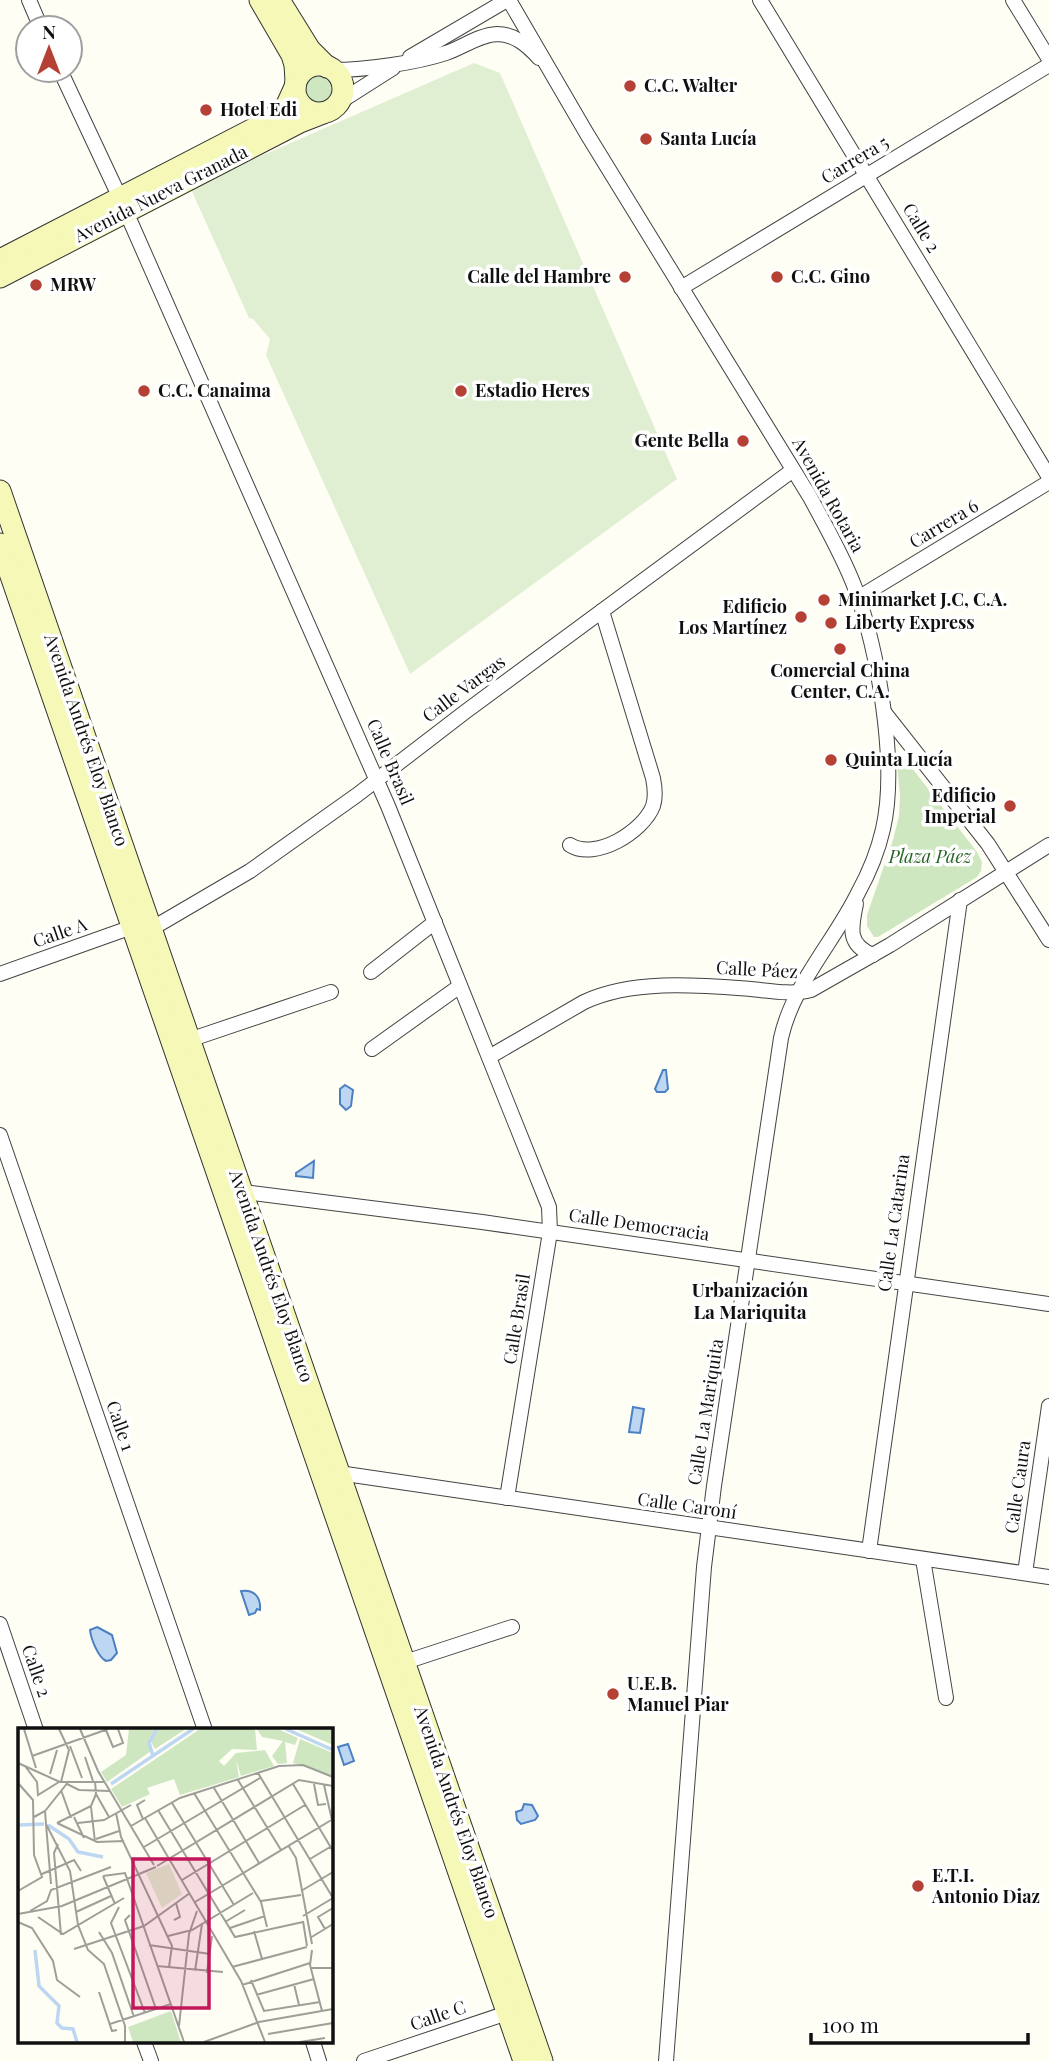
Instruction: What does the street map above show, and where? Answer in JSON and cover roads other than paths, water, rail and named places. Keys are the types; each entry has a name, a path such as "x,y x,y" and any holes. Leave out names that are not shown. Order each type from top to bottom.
{"street":[{"path":"260,0 292,55 297,99 305,109 330,108 508,0"},
{"path":"279,0 310,50 337,74 342,85 330,108"},
{"name":"Avenida Rotaria","path":"508,0 835,543 858,598 873,656 883,712 988,844 1049,940"},
{"name":"Calle 2","path":"760,0 1049,477"},
{"path":"1013,0 1049,60"},
{"name":"Avenida Rotaria","path":"330,68 370,68 446,52 482,37 503,35 528,47 551,72"},
{"name":"Carrera 5","path":"681,288 1049,65"},
{"path":"295,84 309,67 330,68"},
{"name":"Calle Brasil","path":"67,84 123,205 377,780 549,1207 550,1232 507,1498"},
{"name":"Avenida Nueva Granada","path":"0,277 279,114 285,108 295,84"},
{"name":"Avenida Nueva Granada","path":"0,260 330,108"},
{"name":"Calle Vargas","path":"142,928 250,871 377,780 793,470"},
{"name":"Carrera 6","path":"858,598 1049,482"},
{"name":"Avenida Andrés Eloy Blanco","path":"0,491 142,928 516,2010 542,2061"},
{"name":"Avenida Andrés Eloy Blanco","path":"0,544 7,585 142,928 190,1040 233,1191"},
{"path":"569,845 583,850 597,850 615,843 646,819 654,802 653,778 602,611"},
{"name":"Calle La Mariquita","path":"666,2061 700,1612 709,1529 780,1038 784,1021 798,993 858,895 875,855 887,807 888,763 883,712"},
{"path":"1006,871 1049,845"},
{"name":"Calle Páez","path":"489,1057 598,995 627,988 744,988 798,993 819,987 1006,871"},
{"path":"858,895 852,925 854,940 859,950 873,955"},
{"name":"Calle La Catarina","path":"869,1551 960,900"},
{"path":"371,972 435,922"},
{"name":"Calle A","path":"0,974 142,928"},
{"path":"372,1049 460,986"},
{"path":"190,1040 331,992"},
{"name":"Calle 1","path":"0,1135 204,1728"},
{"name":"Calle Democracia","path":"233,1191 550,1232 1049,1304"},
{"name":"Calle Caura","path":"1025,1573 1049,1406"},
{"name":"Avenida Andrés Eloy Blanco","path":"330,1471 405,1662 516,2010 524,2061"},
{"name":"Calle Caroní","path":"330,1471 709,1529 1049,1577"},
{"path":"923,1559 946,1698"},
{"name":"Calle 2","path":"0,1624 35,1728"},
{"path":"405,1662 512,1627"},
{"name":"Calle C","path":"364,2061 516,2010"},
{"path":"145,2044 151,2061"},
{"path":"314,2044 319,2061"}],"water":[{"path":"663,1070 666,1070 668,1089 665,1092 657,1092 655,1089"},
{"path":"345,1085 353,1090 351,1106 346,1110 340,1104 340,1089"},
{"path":"314,1161 313,1178 296,1176 296,1173"},
{"path":"633,1407 644,1409 640,1433 629,1432"},
{"path":"241,1591 250,1591 256,1595 260,1610 257,1609 249,1615"},
{"path":"97,1627 112,1635 117,1653 111,1660 103,1659 93,1643 90,1630"},
{"path":"348,1744 354,1761 344,1765 338,1747"},
{"path":"524,1804 532,1805 538,1816 535,1820 521,1824 517,1820 516,1812 522,1810"}],"place":[{"name":"C.C. Walter","path":"630,86"},
{"name":"Hotel Edi","path":"206,110"},
{"name":"Santa Lucía","path":"646,139"},
{"name":"Calle del Hambre","path":"625,277"},
{"name":"C.C. Gino","path":"777,277"},
{"name":"MRW","path":"36,285"},
{"name":"C.C. Canaima","path":"144,391"},
{"name":"Estadio Heres","path":"461,391"},
{"name":"Gente Bella","path":"743,441"},
{"name":"Minimarket J.C, C.A.","path":"824,600"},
{"name":"Edificio Los Martínez","path":"801,617"},
{"name":"Liberty Express","path":"831,623"},
{"name":"Comercial China Center, C.A.","path":"840,649"},
{"name":"Quinta Lucía","path":"831,760"},
{"name":"Edificio Imperial","path":"1010,806"},
{"name":"U.E.B. Manuel Piar","path":"613,1694"},
{"name":"E.T.I. Antonio Diaz","path":"918,1886"}],"district":[{"name":"Urbanización La Mariquita","path":"750,1301"}],"park label":[{"name":"Plaza Páez","path":"930,857"}]}
